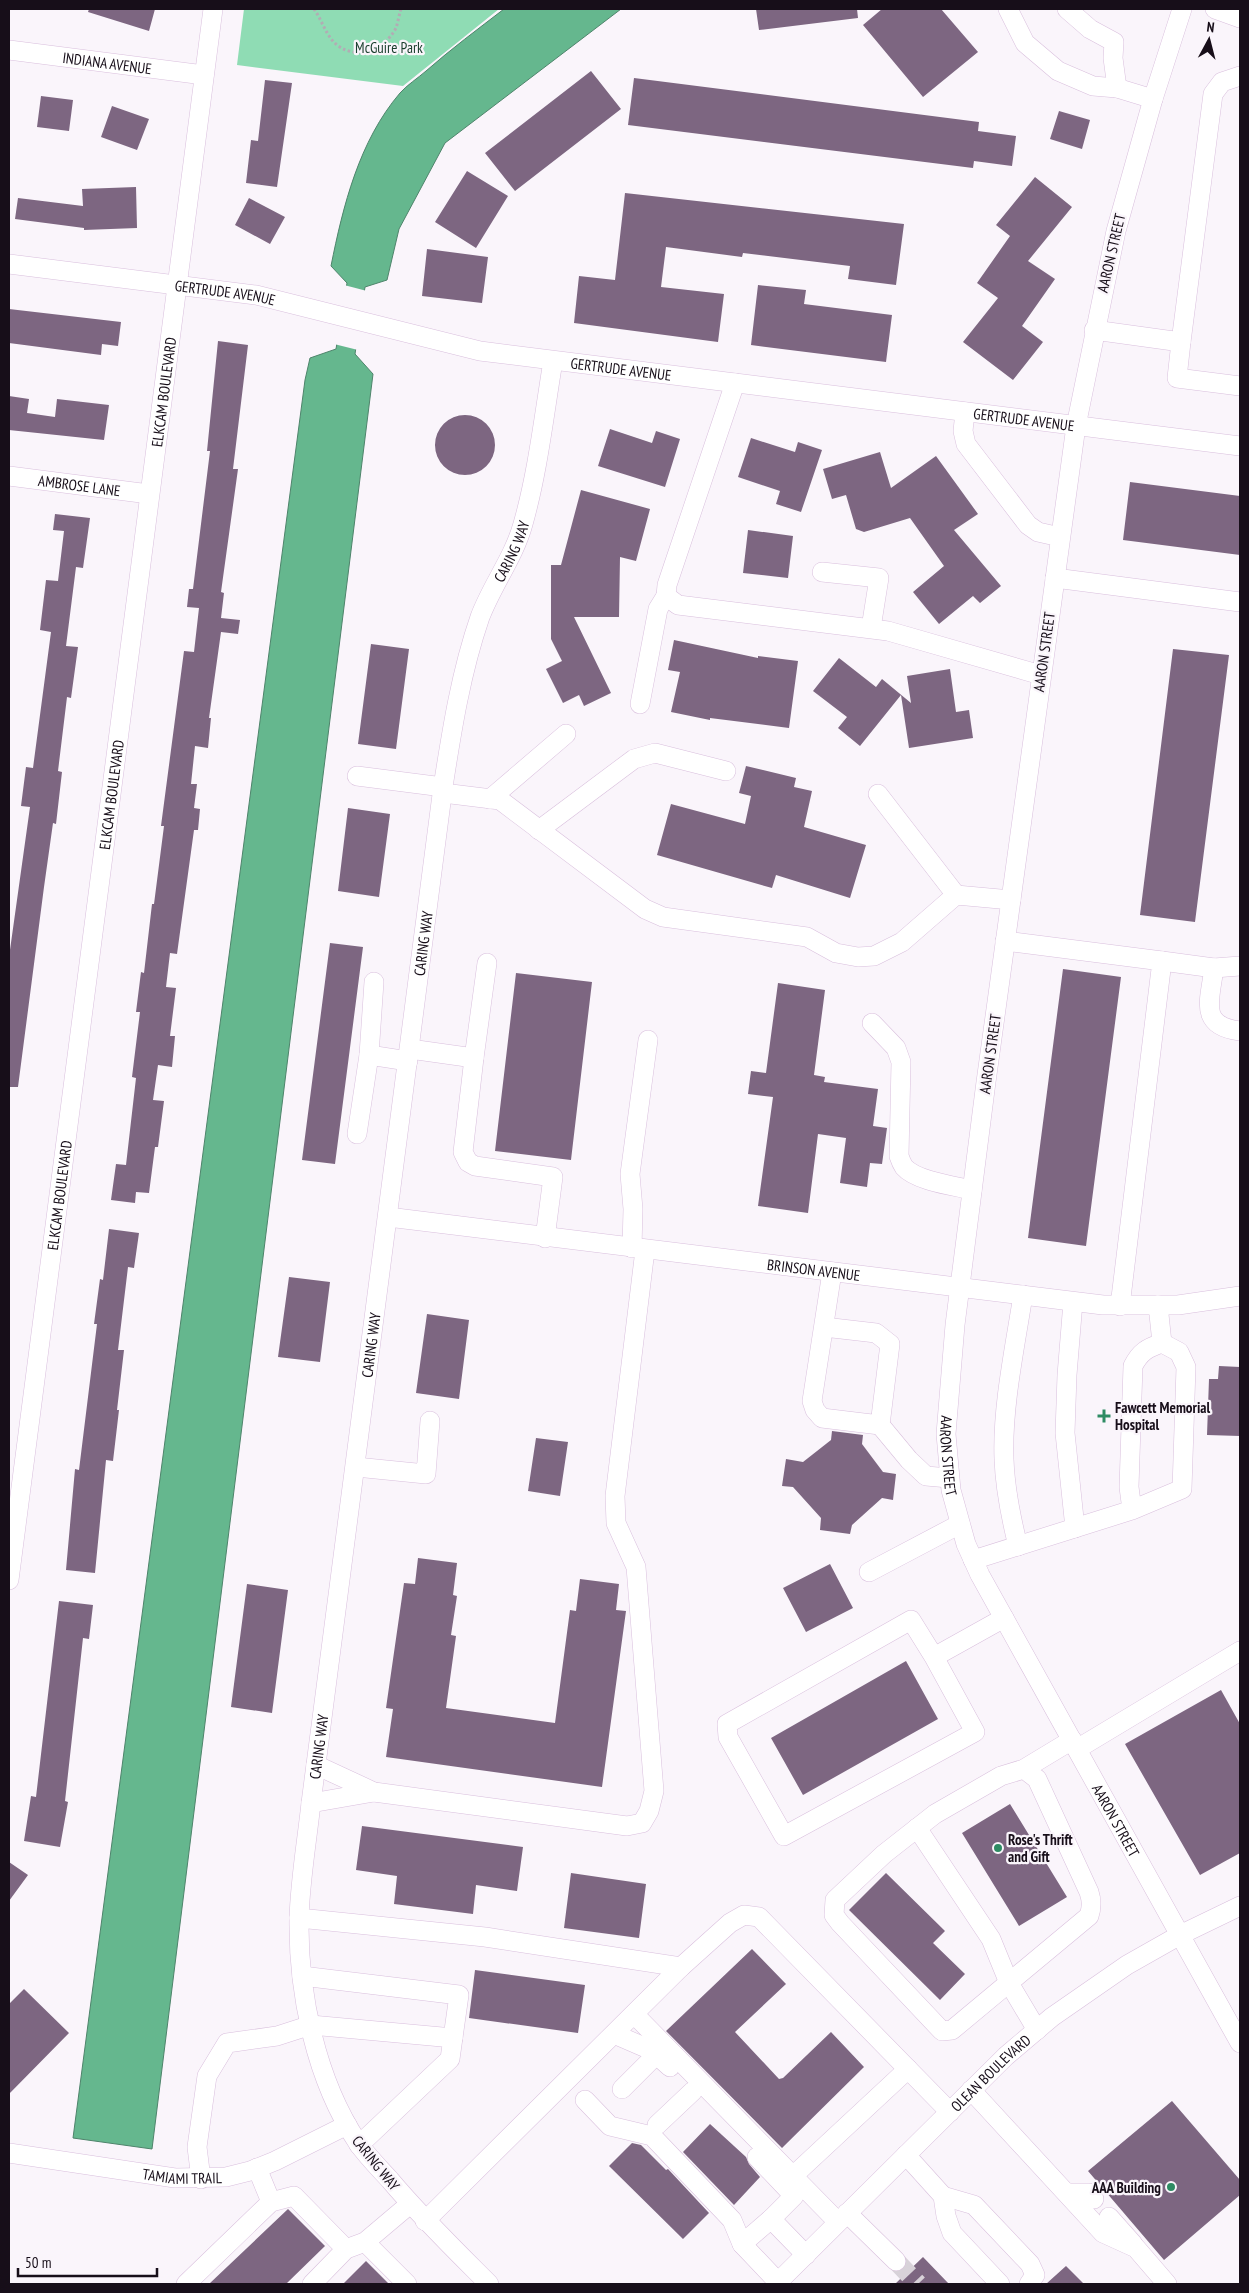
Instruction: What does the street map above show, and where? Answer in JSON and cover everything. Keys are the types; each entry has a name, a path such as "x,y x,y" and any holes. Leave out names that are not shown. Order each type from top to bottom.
{"street":[{"name":"ELKCAM BOULEVARD","path":"9,1580 213,9"},
{"path":"1008,9 1025,43 1058,71 1093,86 1117,88 1153,99"},
{"path":"1067,9 1090,29 1114,42 1117,88"},
{"name":"AARON STREET","path":"1182,9 1153,99 1116,231 1094,330 1076,426 972,1190 947,1406 946,1434 949,1478 960,1524 973,1560 1240,2043"},
{"path":"1216,9 1240,18"},
{"name":"INDIANA AVENUE","path":"9,50 204,75"},
{"path":"1240,76 1222,82 1213,94 1178,378 1240,386"},
{"name":"GERTRUDE AVENUE","path":"9,264 256,295 377,324 452,345 553,361 1240,446"},
{"path":"1094,330 1181,342"},
{"name":"CARING WAY","path":"489,2284 425,2221 359,2145 347,2125 329,2084 311,2024 302,1976 299,1918 311,1802 443,790 458,693 481,614 503,574 522,527 532,488 553,361"},
{"path":"640,704 658,609 666,596 667,584 735,383"},
{"path":"965,412 963,438 971,451 1028,525 1038,532 1060,537"},
{"name":"AMBROSE LANE","path":"9,476 149,494"},
{"path":"822,572 879,578 871,628"},
{"path":"1054,578 1240,602"},
{"path":"666,596 678,605 888,630 1041,675"},
{"path":"490,799 566,734"},
{"path":"539,830 634,759 655,752 726,772"},
{"path":"357,776 500,800 645,909 663,917 808,937 836,953 858,958 874,956 902,942 956,895 1011,900"},
{"path":"878,794 956,895"},
{"path":"1005,941 1214,968 1240,966"},
{"path":"1120,1306 1162,960"},
{"path":"487,963 463,1152 468,1162 475,1166 553,1177 545,1238"},
{"path":"1214,968 1209,1009 1211,1015 1214,1021 1223,1029 1240,1031"},
{"path":"357,1134 369,1055 374,982"},
{"path":"872,1023 896,1048 902,1062 899,1156 904,1167 920,1176 943,1184 972,1190"},
{"path":"311,1802 374,1792 627,1826 642,1823 649,1811 654,1791 636,1567 616,1523 615,1496 638,1249 630,1174 648,1040"},
{"path":"369,1055 474,1058"},
{"name":"BRINSON AVENUE","path":"388,1218 1073,1302 1120,1306 1178,1305 1240,1296"},
{"path":"832,1272 812,1401 815,1410 822,1418 880,1425 909,1460 926,1476 949,1478"},
{"path":"1018,1546 1009,1511 1004,1459 1012,1371 1023,1295"},
{"path":"1073,1302 1067,1375 1065,1433 1075,1528"},
{"path":"1158,1305 1162,1343"},
{"path":"824,1327 876,1333 890,1344 880,1425"},
{"path":"973,1560 1132,1510 1182,1489 1186,1367 1179,1352 1162,1343 1150,1347 1139,1354 1134,1366 1129,1488 1132,1510"},
{"path":"356,1466 426,1474 430,1422"},
{"path":"869,1572 960,1524"},
{"path":"934,1657 1004,1618"},
{"path":"912,1620 934,1657 975,1732 784,1836 728,1737 727,1724 912,1620"},
{"path":"1024,1769 1037,1779 1089,1892 1092,1907 1089,1916 1009,1983 952,2030 942,2032 834,1915 835,1900 884,1854 935,1814 1001,1776 1024,1769 1074,1745 1240,1651"},
{"path":"316,1765 374,1792"},
{"path":"918,1828 991,1940 1009,1983 1037,2030"},
{"name":"OLEAN BOULEVARD","path":"777,2283 972,2090 1037,2030 1102,1981 1180,1935 1240,1906"},
{"path":"425,2221 681,1967 730,1923 744,1915 759,1917 950,2112"},
{"path":"299,1918 485,1937 681,1967"},
{"path":"302,1976 459,1995 450,2059 359,2145"},
{"path":"634,2014 793,2176 896,2261"},
{"path":"201,2179 197,2147 207,2076 227,2043 277,2036 311,2024 453,2038"},
{"path":"614,2034 635,2042 656,2055 794,2196 742,2244"},
{"path":"622,2089 656,2055"},
{"path":"793,2176 908,2069"},
{"path":"972,2090 1103,2233 1136,2248"},
{"path":"657,2125 693,2091"},
{"path":"584,2100 610,2126 652,2136 732,2220 742,2244 777,2283"},
{"name":"TAMIAMI TRAIL","path":"9,2153 175,2178 201,2179 226,2177 257,2168 347,2125"},
{"path":"906,2155 944,2196 974,2205 1004,2236 1034,2270 1035,2275 1029,2284"},
{"path":"257,2168 271,2202"},
{"path":"1068,2193 1089,2193 1094,2199"},
{"path":"186,2284 271,2202 294,2196 346,2250"},
{"path":"944,2196 946,2216 952,2233 1000,2284"},
{"path":"312,2284 346,2250 365,2242 410,2204"},
{"path":"1109,2217 1167,2284"},
{"path":"771,2219 806,2254"},
{"path":"365,2242 407,2284"}],"path":[{"path":"314,9 336,44 349,51 365,53 381,45 396,28 401,9"}],"green space":[{"name":"McGuire Park","path":"244,9 499,9 403,86 237,65"}],"shaded area":[{"path":"504,9 621,9 445,143 399,229 387,280 365,287 355,354 373,374 152,2149 73,2138 305,380 310,358 336,349 347,283 331,266 347,198 363,153 374,132 403,90"}],"pier":[{"path":"344,285 367,291 358,350 334,344"}],"building":[{"path":"89,9 155,9 149,31 88,12"},
{"path":"756,9 857,9 858,18 759,30"},
{"path":"882,9 941,9 978,52 923,97 863,25"},
{"path":"591,71 621,109 515,191 485,153"},
{"path":"634,78 979,122 978,131 1016,136 1012,166 974,161 973,168 628,125"},
{"path":"265,80 292,83 277,187 246,183 251,140 258,141"},
{"path":"41,96 73,100 69,131 37,127"},
{"path":"112,106 149,119 137,150 101,137"},
{"path":"1059,111 1090,120 1082,149 1050,139"},
{"path":"467,171 508,196 476,248 435,222"},
{"path":"1035,177 1072,207 1028,261 1055,279 1022,326 1043,342 1013,380 963,342 998,298 977,283 1010,236 996,225"},
{"path":"136,187 137,228 84,230 84,228 15,219 18,198 83,206 82,189"},
{"path":"625,193 904,224 896,285 848,279 850,266 743,253 742,257 666,247 661,287 724,294 718,342 574,323 579,276 615,280"},
{"path":"249,198 285,217 270,244 235,225"},
{"path":"427,249 488,257 482,303 422,296"},
{"path":"758,285 806,290 804,304 892,315 886,362 751,345"},
{"path":"9,309 121,322 118,346 102,344 101,355 9,343"},
{"path":"218,341 248,345 233,469 238,469 221,592 224,593 221,618 240,620 238,634 221,632 209,718 211,718 208,748 195,746 191,784 197,784 194,808 200,809 198,830 194,830 177,954 170,953 166,987 176,988 170,1036 175,1036 172,1067 158,1065 153,1100 164,1101 158,1147 155,1147 149,1193 136,1192 135,1203 111,1200 116,1164 126,1165 136,1078 132,1077 140,1012 136,1012 141,972 144,973 152,904 154,904 164,826 161,826 184,651 194,652 199,608 187,607 189,589 193,589 210,451 207,451"},
{"path":"9,396 29,399 27,413 55,417 57,399 109,405 104,440 9,430"},
{"path":"465,415 482,420 490,428 495,445 490,462 482,470 465,475 448,470 440,462 435,445 440,428 448,420"},
{"path":"610,429 652,443 656,431 680,439 665,487 598,466"},
{"path":"751,438 795,452 798,442 822,450 801,512 776,504 780,491 738,477"},
{"path":"880,452 891,488 936,456 978,514 954,530 1001,586 980,603 973,596 939,624 913,592 944,566 910,518 864,532 856,529 846,495 832,499 823,469"},
{"path":"1130,482 1240,496 1240,555 1123,540"},
{"path":"581,490 650,509 636,561 620,557 619,617 574,617 611,693 584,706 579,695 563,703 546,669 562,661 551,639 551,565 561,565"},
{"path":"55,514 90,518 83,568 76,567 66,646 78,647 71,698 67,697 58,771 62,772 56,824 53,823 18,1087 9,1087 9,957 30,807 21,806 26,767 33,768 51,632 40,630 46,580 58,581 64,531 53,530"},
{"path":"748,530 793,536 788,578 743,573"},
{"path":"674,640 758,658 758,656 798,661 789,728 710,718 710,720 671,712 680,672 668,670"},
{"path":"371,644 409,649 396,749 358,744"},
{"path":"1173,649 1229,655 1195,922 1140,915"},
{"path":"839,658 876,687 882,679 911,703 907,676 950,669 956,712 969,710 973,738 909,748 901,695 860,746 838,728 847,717 813,691"},
{"path":"746,766 796,778 794,787 812,791 804,827 866,845 850,898 776,875 772,888 657,855 671,804 745,824 751,796 739,793"},
{"path":"348,808 390,814 379,897 338,891"},
{"path":"330,943 363,947 335,1164 302,1160"},
{"path":"1063,969 1121,977 1086,1246 1028,1238"},
{"path":"516,973 592,982 571,1160 495,1151"},
{"path":"778,983 825,990 814,1075 825,1077 824,1082 878,1089 873,1126 887,1128 882,1164 870,1163 867,1187 840,1183 846,1138 818,1134 808,1213 758,1206 773,1097 748,1094 751,1071 766,1073"},
{"path":"109,1229 139,1233 134,1268 128,1267 118,1350 124,1350 117,1410 119,1410 113,1461 106,1460 95,1573 66,1570 75,1469 79,1470 97,1324 94,1324 100,1279 103,1280"},
{"path":"289,1277 330,1282 320,1362 278,1357"},
{"path":"427,1314 469,1320 459,1399 416,1393"},
{"path":"1219,1366 1240,1367 1240,1436 1207,1435 1209,1379 1218,1379"},
{"path":"832,1431 863,1435 862,1444 883,1472 896,1474 893,1500 882,1498 852,1525 850,1534 820,1530 821,1518 793,1487 782,1486 786,1459 803,1462 831,1440"},
{"path":"536,1438 568,1442 560,1496 528,1491"},
{"path":"418,1558 457,1563 453,1595 457,1596 451,1635 456,1636 446,1708 555,1723 570,1610 576,1611 580,1579 619,1584 616,1610 626,1611 602,1787 386,1757 393,1709 386,1708 404,1583 415,1584"},
{"path":"830,1564 853,1608 806,1632 783,1588"},
{"path":"247,1584 288,1590 272,1713 231,1707"},
{"path":"59,1601 93,1605 89,1639 83,1638 65,1801 68,1802 60,1847 24,1841 31,1796 36,1797"},
{"path":"906,1661 938,1719 803,1795 771,1738"},
{"path":"1221,1690 1240,1724 1240,1853 1200,1875 1125,1744"},
{"path":"1010,1804 1067,1897 1019,1926 962,1833"},
{"path":"362,1826 523,1847 517,1891 476,1885 473,1914 394,1904 397,1876 356,1870"},
{"path":"9,1862 28,1875 9,1901"},
{"path":"571,1873 646,1884 639,1938 564,1928"},
{"path":"886,1873 945,1931 933,1943 965,1974 940,2000 849,1910"},
{"path":"752,1949 786,1984 735,2032 779,2079 783,2078 831,2032 864,2067 782,2148 666,2031"},
{"path":"475,1970 585,1985 578,2033 469,2018"},
{"path":"24,1989 69,2033 9,2094 9,2004"},
{"name":"AAA Building","path":"1172,2101 1240,2180 1240,2195 1164,2260 1088,2171"},
{"path":"710,2124 746,2157 749,2164 760,2177 734,2205 683,2152"},
{"path":"632,2143 641,2145 666,2170 668,2169 709,2213 683,2239 609,2166"},
{"path":"288,2209 325,2246 286,2284 209,2284"},
{"path":"923,2257 949,2284 895,2284"},
{"path":"366,2261 389,2284 343,2284"},
{"path":"1066,2266 1084,2284 1046,2284"}],"tunnel":[{"path":"896,2261 918,2284"}],"place":[{"name":"Fawcett Memorial Hospital","path":"1104,1416"},
{"name":"Rose's Thrift and Gift","path":"998,1848"},
{"name":"AAA Building","path":"1171,2187"}]}
